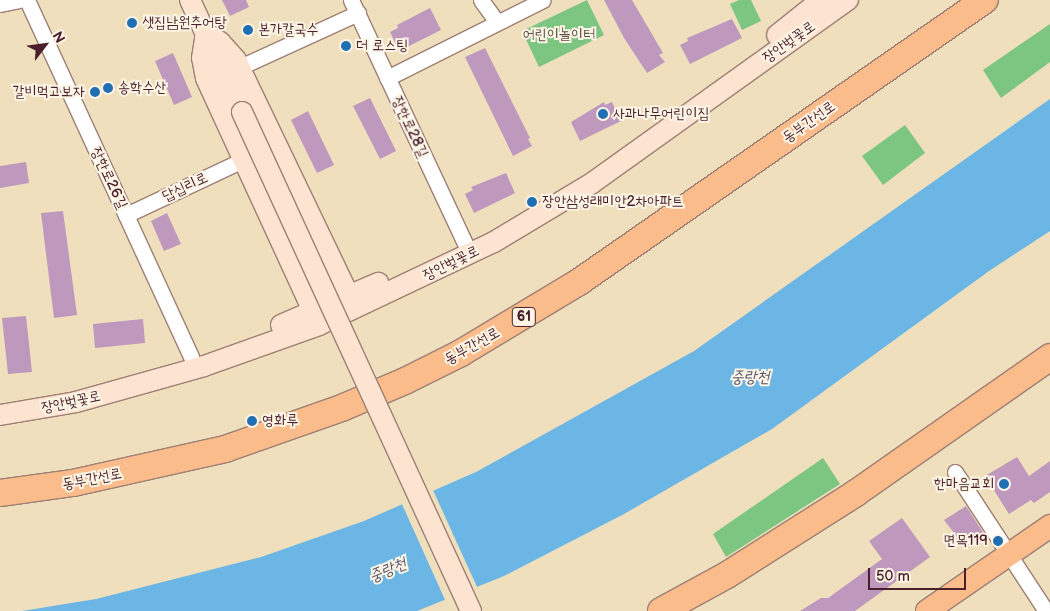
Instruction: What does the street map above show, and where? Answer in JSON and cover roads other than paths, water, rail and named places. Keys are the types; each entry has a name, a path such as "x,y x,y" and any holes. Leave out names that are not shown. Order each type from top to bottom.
{"highway":[{"name":"동부간선로","path":"0,493 73,483 225,449 344,407 429,369 579,282 984,0"},
{"path":"661,611 727,575 856,493 1050,357"}],"main road":[{"path":"927,611 1050,526"}],"street":[{"path":"0,4 19,0"},
{"name":"장한로26길","path":"28,0 191,357"},
{"path":"190,0 471,611"},
{"path":"481,0 497,22"},
{"path":"387,78 543,0"},
{"name":"장안벚꽃로","path":"0,402 102,384 191,357 313,312 467,248 552,195 792,24 821,0"},
{"name":"장안벚꽃로","path":"0,415 76,402 168,378 319,325 467,248 560,204 848,0"},
{"path":"240,67 354,7"},
{"name":"장한로28길","path":"354,7 467,248"},
{"path":"206,33 223,45 240,67 349,296"},
{"path":"206,33 202,58 206,78 313,312"},
{"name":"답십리로","path":"126,215 243,160"},
{"path":"956,472 1046,611"}],"water":[{"name":"중랑천","path":"1050,99 1050,231 989,271 772,429 624,514 504,576 417,611 22,611 96,599 261,557 364,521 476,472 694,351"}],"place":[{"name":"샛집남원추어탕","path":"132,23"},
{"name":"본가칼국수","path":"248,30"},
{"name":"더 로스팅","path":"346,46"},
{"name":"송학수산","path":"108,88"},
{"name":"갈비먹고보자","path":"95,92"},
{"name":"사과나무어린이집","path":"603,114"},
{"name":"장안삼성래미안2차아파트","path":"532,202"},
{"name":"영화루","path":"252,421"},
{"name":"한마음교회","path":"1004,484"},
{"name":"면목119","path":"998,541"}],"park label":[{"name":"어린이놀이터","path":"559,35"}]}
